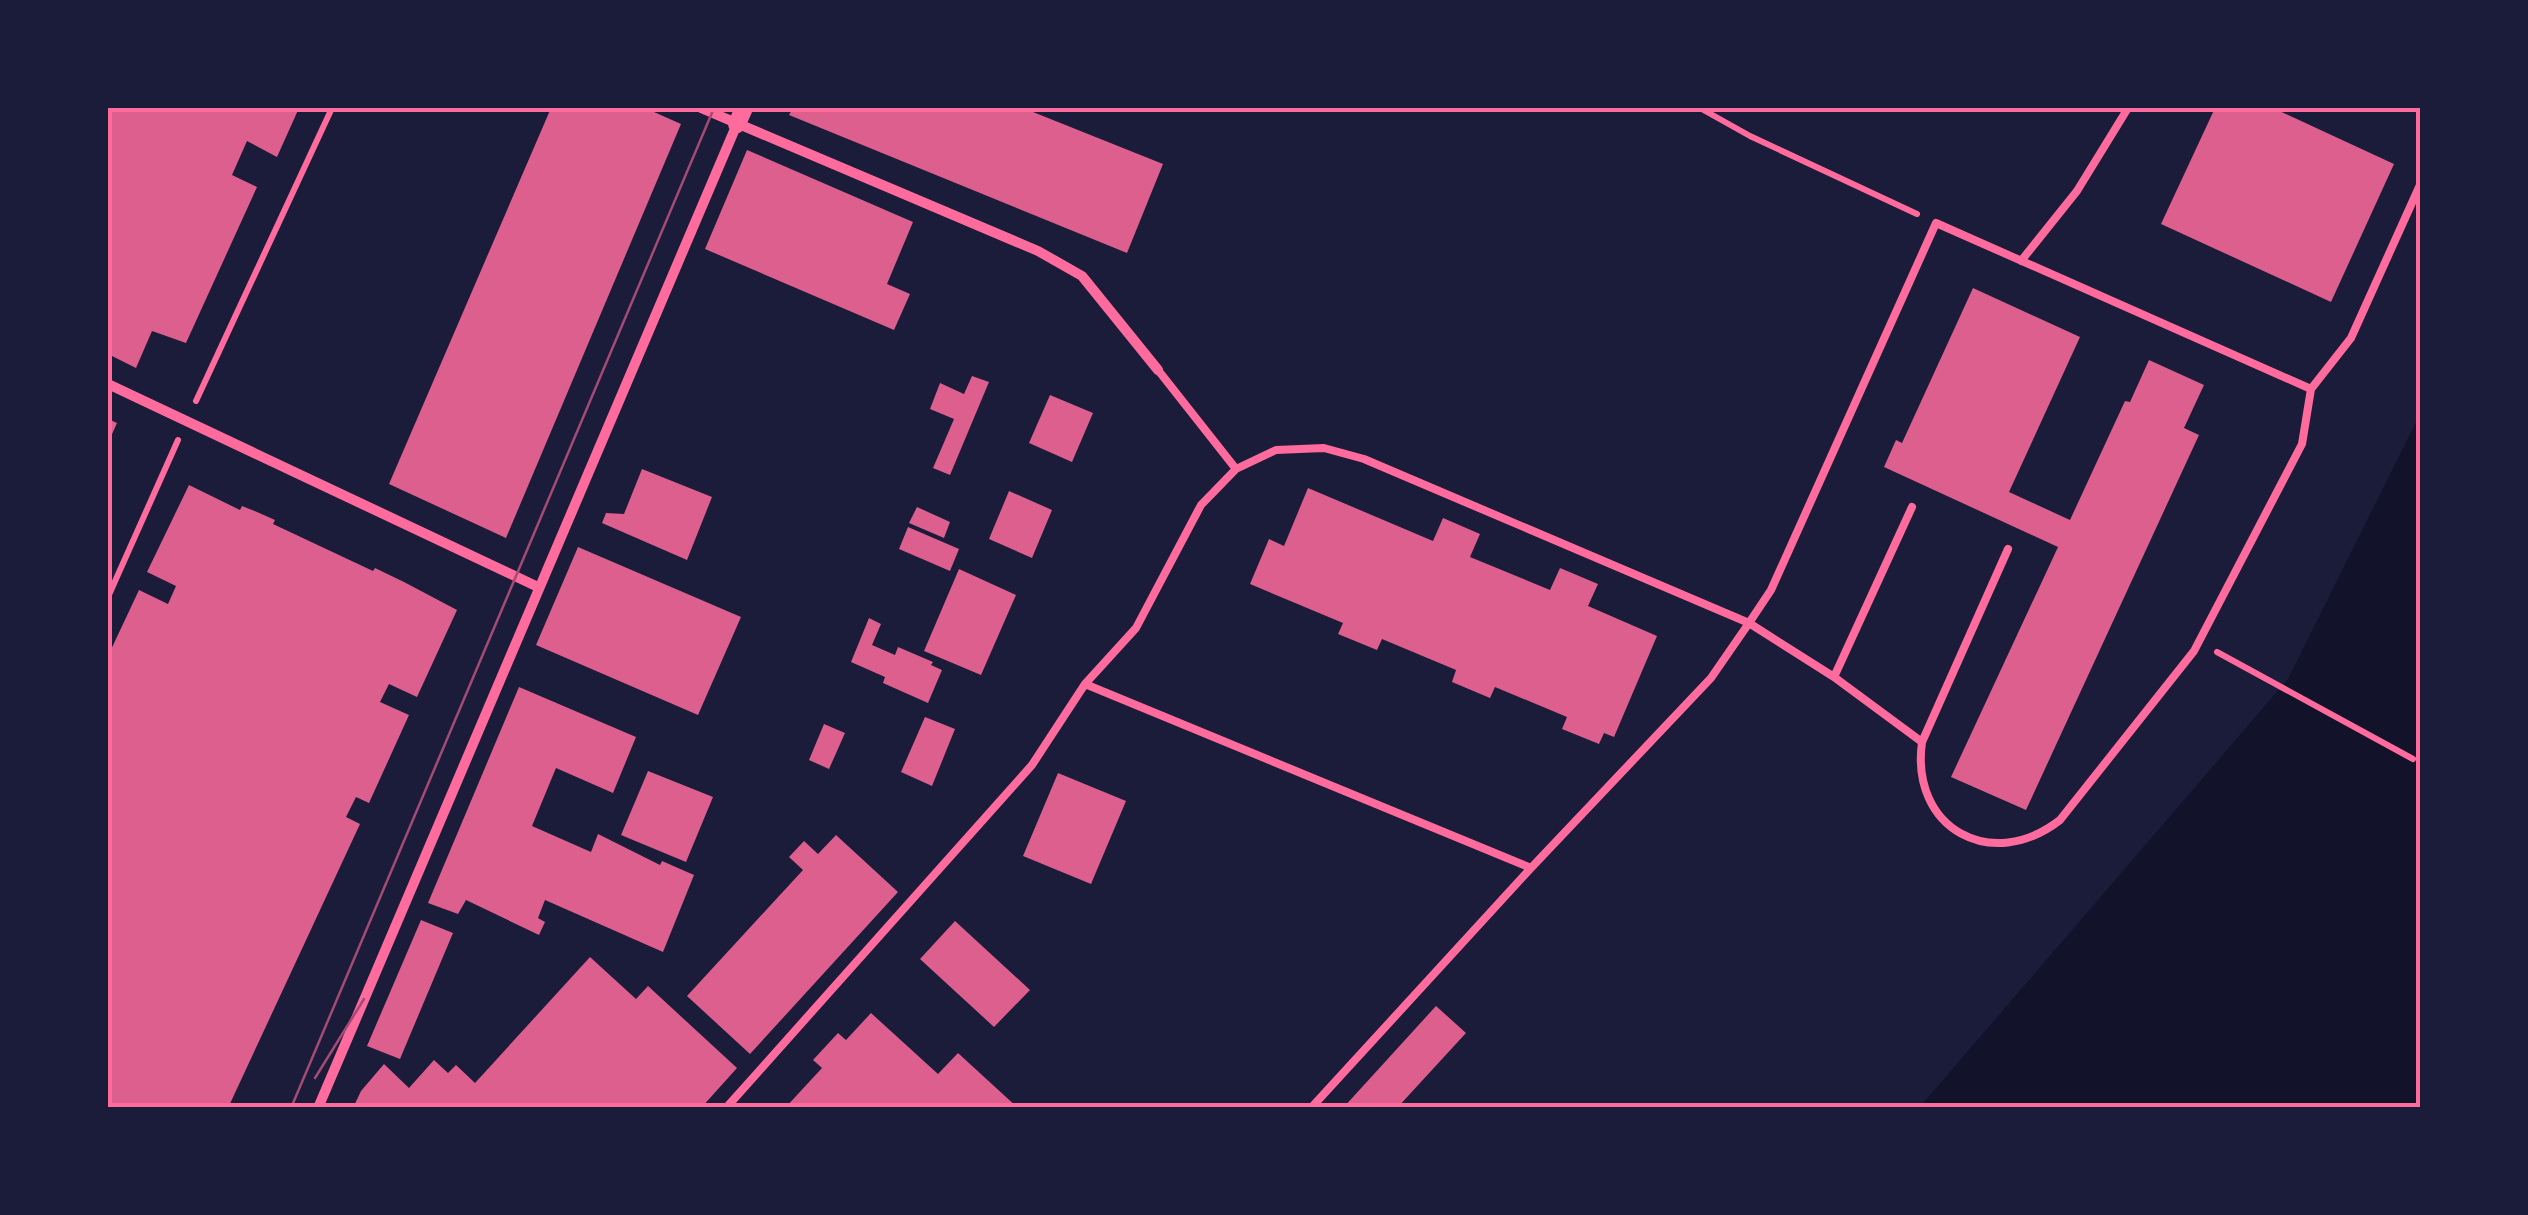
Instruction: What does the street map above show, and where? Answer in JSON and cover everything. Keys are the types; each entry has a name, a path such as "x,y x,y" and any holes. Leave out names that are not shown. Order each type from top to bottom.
{"street":[{"path":"702,108 740,116 1038,251 1082,276 1158,370"},
{"path":"318,1108 740,116"},
{"path":"108,384 538,587"}],"lane":[{"path":"2021,261 2077,191 2128,108"},
{"path":"2008,549 1922,742 1921,780 1935,812 1950,828 1972,839 1999,844 2025,841 2060,820 2199,642 2302,444 2311,389 2351,338 2420,185"},
{"path":"1311,1108 1530,868 1712,678 1771,590 1936,223 2311,389"},
{"path":"1158,370 1236,469"},
{"path":"726,1108 1032,765 1085,684 1136,628 1200,505 1236,469 1276,450 1324,448 1364,459 1749,623 1834,677 1922,742"},
{"path":"1834,677 1912,507"},
{"path":"1085,684 1530,868"}],"path":[{"path":"108,596 332,108"},
{"path":"1700,108 1750,136 1936,223"},
{"path":"2199,642 2414,759"}],"shaded area":[{"path":"2420,414 2420,1107 1919,1108 2288,679"}],"building":[{"path":"108,108 299,108 277,157 247,141 232,175 257,187 186,343 152,331 136,368 108,354"},
{"path":"551,108 645,108 681,124 506,538 389,484"},
{"path":"793,108 1023,108 1163,164 1127,253 789,115"},
{"path":"2215,108 2273,108 2394,164 2331,302 2161,224"},
{"path":"747,150 913,222 887,284 910,294 894,330 705,249"},
{"path":"1973,288 2080,337 2009,492 2070,520 2125,401 2130,402 2149,360 2204,385 2184,428 2199,435 2026,810 1951,777 2058,547 1884,467 1896,440 1902,443"},
{"path":"972,376 989,382 950,475 933,468 954,419 930,409 940,383 964,394"},
{"path":"1050,395 1093,413 1072,462 1029,443"},
{"path":"108,419 117,423 108,443"},
{"path":"642,469 712,497 687,560 602,523 606,513 624,514"},
{"path":"189,485 240,510 242,506 275,520 273,524 373,571 375,568 457,610 417,697 389,684 380,702 409,715 369,803 356,797 346,817 360,824 228,1108 108,1108 108,656 139,590 168,604 176,586 147,572"},
{"path":"1308,488 1433,541 1443,518 1480,534 1470,557 1550,590 1560,568 1598,584 1588,606 1657,636 1614,737 1604,733 1599,744 1562,729 1567,717 1495,687 1490,698 1452,682 1456,670 1382,639 1377,650 1338,634 1343,623 1250,584 1269,539 1284,546"},
{"path":"1009,491 1052,510 1032,558 989,539"},
{"path":"917,507 950,522 944,538 909,523"},
{"path":"908,527 959,549 950,571 899,549"},
{"path":"578,547 741,617 698,715 536,645"},
{"path":"959,569 1016,595 981,675 924,651"},
{"path":"869,618 881,624 872,645 895,655 898,647 942,670 928,703 883,683 885,677 851,662"},
{"path":"519,687 636,737 613,793 556,768 532,826 591,852 598,834 660,865 662,861 694,875 663,952 545,900 538,918 545,922 539,935 466,900 458,914 428,903"},
{"path":"925,717 955,729 932,786 901,772"},
{"path":"824,724 845,733 829,769 809,760"},
{"path":"648,771 713,797 686,862 621,835"},
{"path":"1058,773 1126,801 1091,884 1023,856"},
{"path":"836,835 898,892 750,1054 687,996 803,870 789,857 804,841 818,854"},
{"path":"421,920 453,933 400,1059 367,1046"},
{"path":"955,921 1030,990 994,1027 920,959"},
{"path":"590,957 636,999 648,986 737,1068 701,1108 353,1108 361,1091 384,1064 409,1088 434,1060 448,1073 456,1065 475,1083"},
{"path":"1436,1006 1466,1033 1397,1108 1343,1108"},
{"path":"871,1013 938,1074 958,1053 1018,1108 785,1108 822,1068 813,1060 838,1033 846,1040"}],"tram line":[{"path":"291,1108 714,108"},
{"path":"315,1078 364,999"}]}
